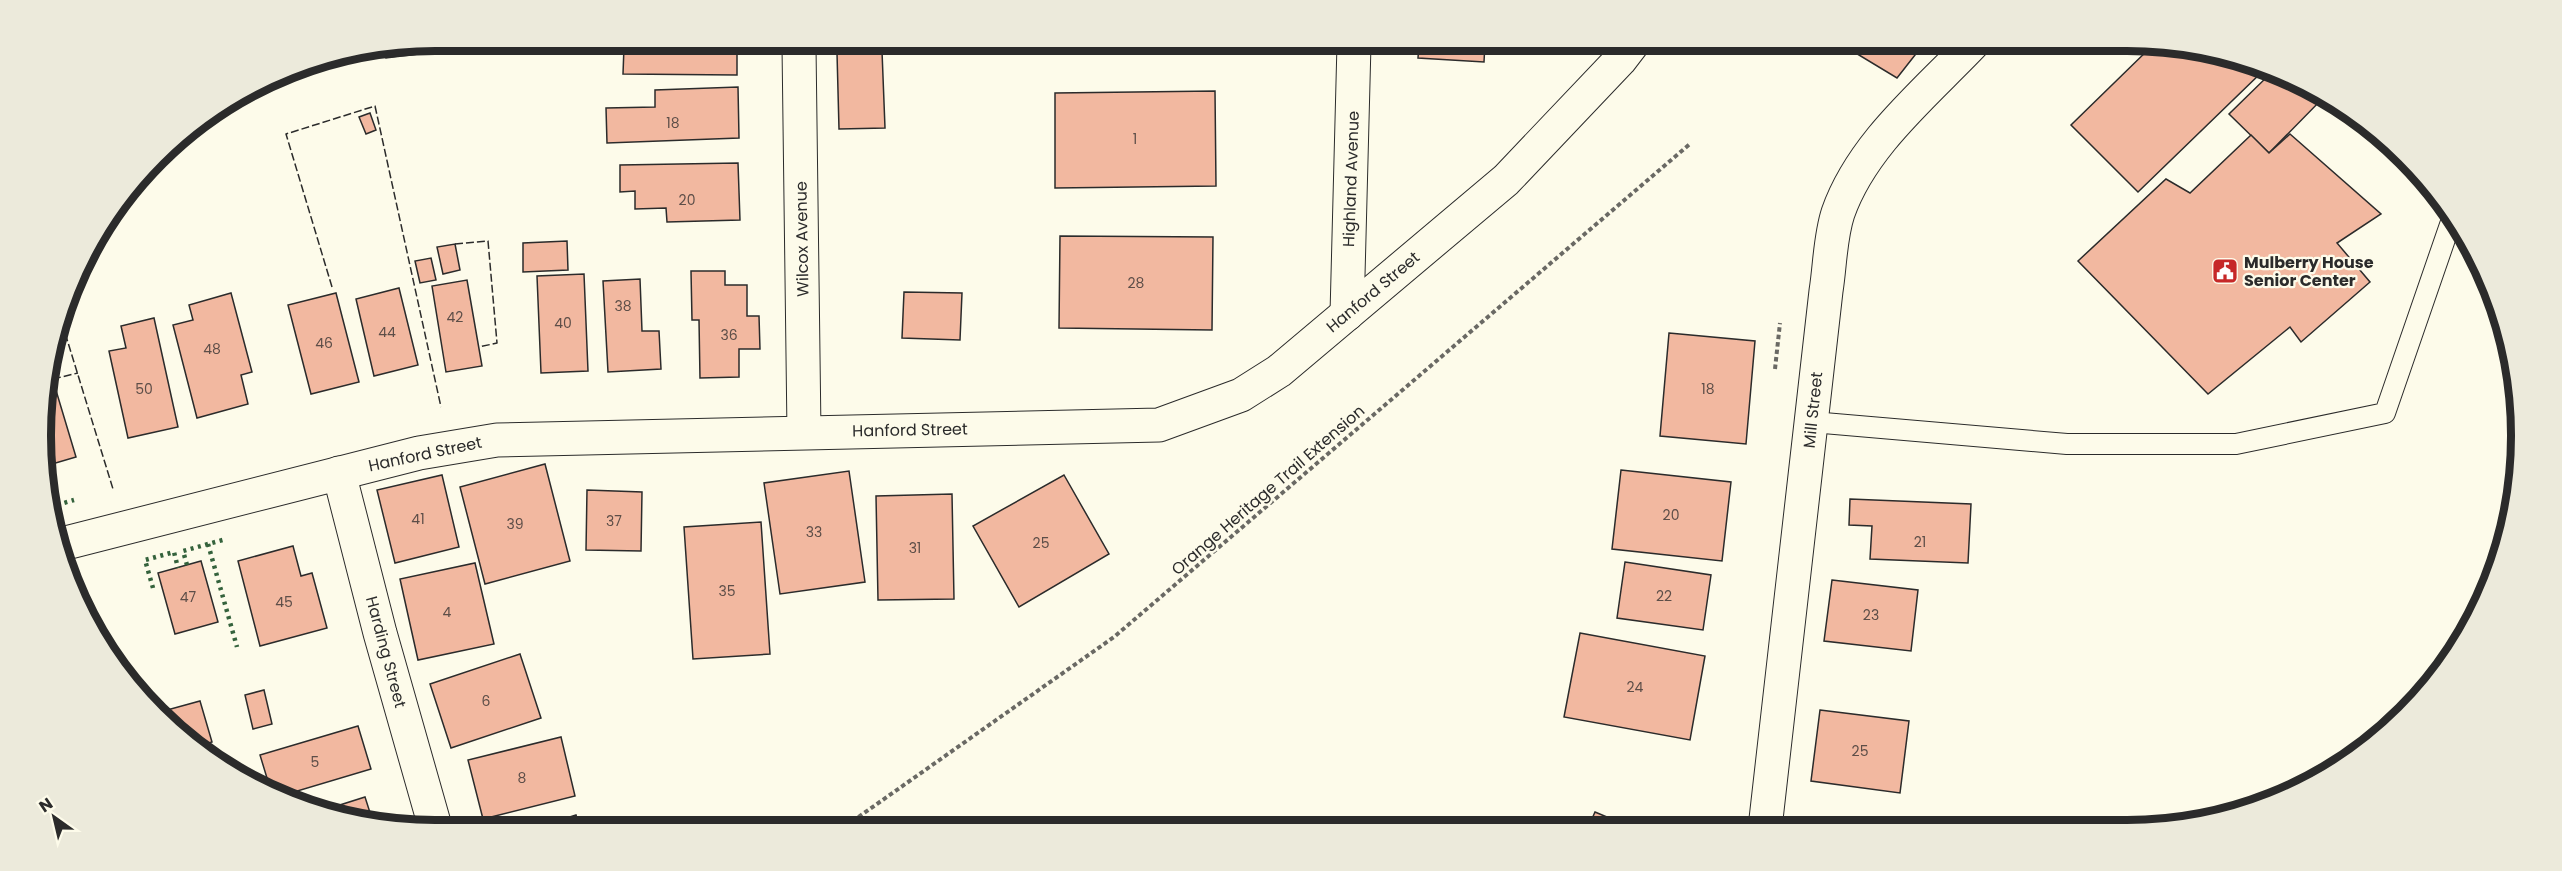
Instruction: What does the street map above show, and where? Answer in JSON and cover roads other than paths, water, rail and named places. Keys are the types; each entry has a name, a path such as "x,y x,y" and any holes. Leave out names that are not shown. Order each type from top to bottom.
{"street":[{"name":"Wilcox Avenue","path":"799,51 804,432"},
{"name":"Highland Avenue","path":"1347,314 1354,51"},
{"name":"Hanford Street","path":"66,543 419,453 497,440 1159,424 1241,395 1279,371 1506,180 1627,51"},
{"name":"Mill Street","path":"1767,820 1826,291 1838,215 1851,184 1869,152 1966,51"},
{"name":"Harding Street","path":"339,473 380,633 433,820"}],"lane":[{"path":"1812,422 2067,444 2236,444 2385,412 2449,227"}],"place":[{"name":"Mulberry House Senior Center","path":"2225,271"}]}
